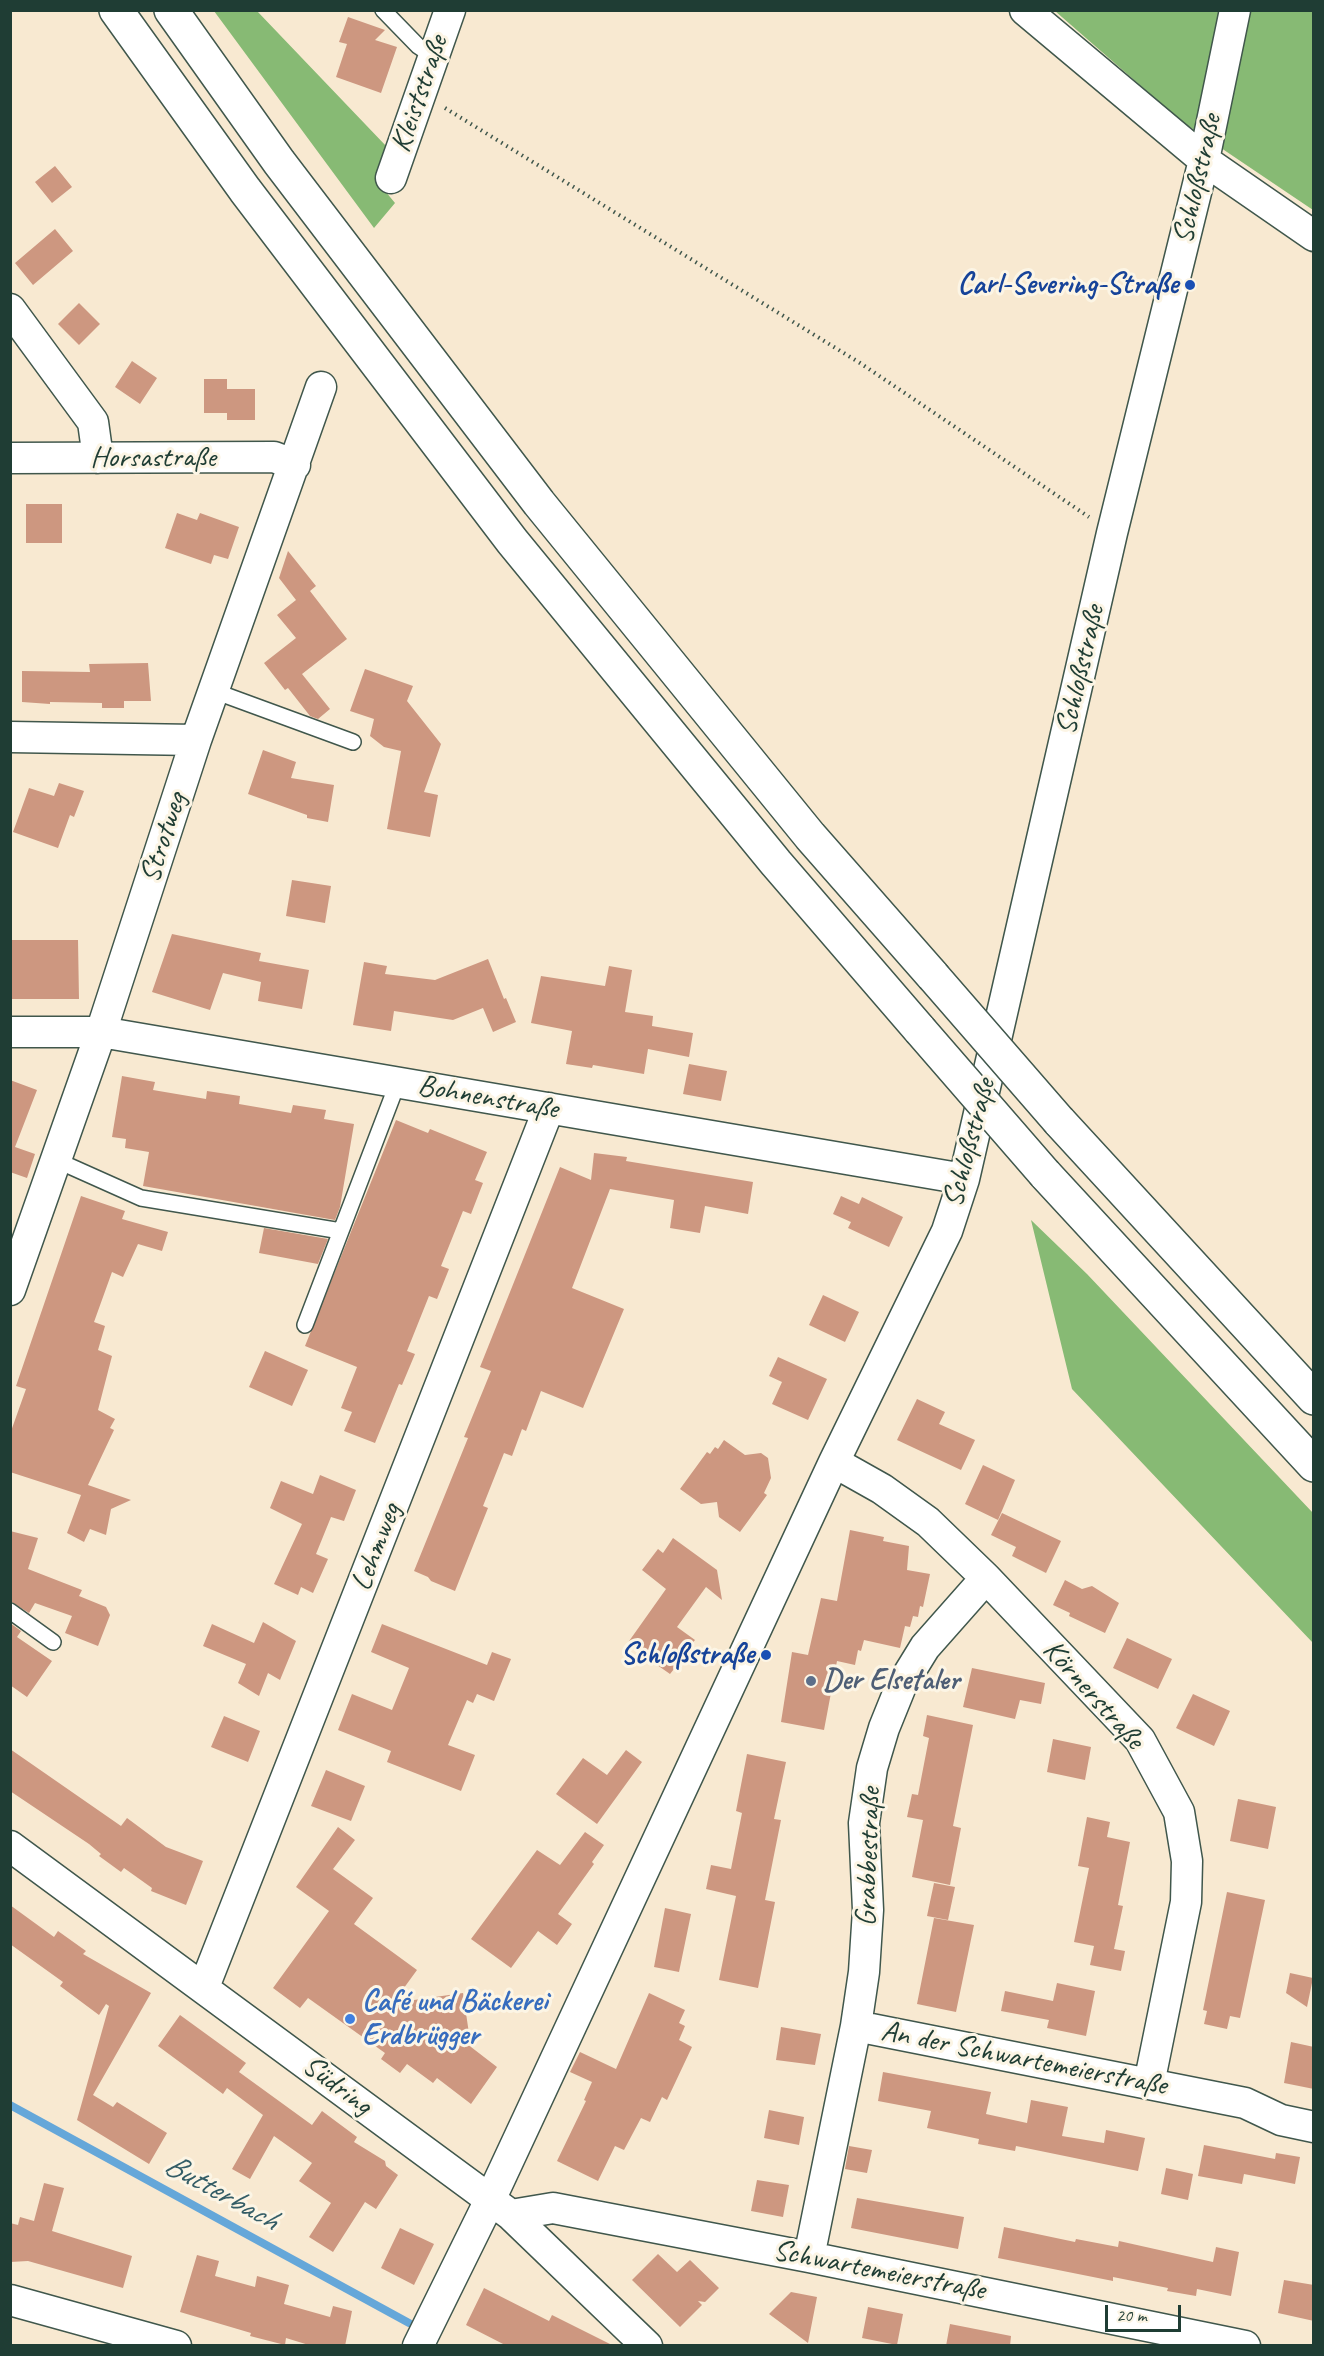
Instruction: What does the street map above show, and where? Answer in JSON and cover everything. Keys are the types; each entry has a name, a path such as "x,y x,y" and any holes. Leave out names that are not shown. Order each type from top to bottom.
{"highway":[{"path":"116,10 245,190 512,541 776,863 1045,1174 1314,1465"},
{"path":"171,10 279,162 539,502 810,836 1059,1120 1314,1398"}],"street":[{"name":"Kleiststraße","path":"391,178 450,10"},
{"path":"1025,10 1204,160 1314,236"},
{"name":"Schloßstraße","path":"418,2346 501,2208 834,1462 947,1231 964,1179 1112,533 1204,160 1235,10"},
{"path":"10,309 93,422 98,458"},
{"name":"Strotweg","path":"10,1290 101,1032 196,740 321,387"},
{"name":"Horsastraße","path":"10,458 274,457 295,465"},
{"path":"10,737 196,740"},
{"name":"Bohnenstraße","path":"10,1032 101,1032 964,1179"},
{"name":"Lehmweg","path":"204,1987 549,1108"},
{"name":"Körnerstraße","path":"834,1462 882,1489 928,1522 986,1578 1140,1740 1179,1812 1188,1861 1186,1902 1149,2084"},
{"name":"Grabbestraße","path":"856,2026 864,1972 868,1910 864,1823 872,1768 884,1728 901,1686 925,1647 986,1578"},
{"name":"Südring","path":"10,1846 501,2208 647,2346"},
{"name":"An der Schwartemeierstraße","path":"809,2257 856,2026 1245,2103 1281,2120 1314,2127"},
{"name":"Schwartemeierstraße","path":"501,2208 552,2208 809,2257 1245,2346"},
{"path":"10,2300 176,2346"}],"lane":[{"path":"383,10 418,46 433,56"},
{"path":"214,691 353,742"},
{"path":"305,1325 398,1082"},
{"path":"56,1160 141,1198 342,1231"},
{"path":"10,1611 53,1642"}],"path":[{"path":"420,92 860,363 1112,533"}],"green space":[{"path":"214,11 257,11 387,147 376,180 395,203 374,228"},
{"path":"1055,11 1313,11 1313,210 1181,121"},
{"path":"1031,1220 1087,1274 1313,1513 1313,1643 1072,1389"}],"building":[{"path":"348,17 385,30 375,40 397,47 381,93 336,77 347,44 339,42"},
{"path":"55,166 72,187 52,203 35,182"},
{"path":"55,229 73,251 33,285 15,263"},
{"path":"79,303 100,324 79,345 58,324"},
{"path":"132,361 157,378 140,404 115,387"},
{"path":"204,379 227,379 227,389 255,389 255,420 227,420 227,413 204,413"},
{"path":"26,504 62,504 62,543 26,543"},
{"path":"177,513 197,520 200,513 239,527 228,559 214,555 211,564 165,548"},
{"path":"288,551 316,586 310,591 347,639 302,674 330,709 318,719 310,716 288,688 285,690 264,663 296,638 277,615 296,600 279,578"},
{"path":"148,663 151,701 124,701 124,708 102,708 102,703 22,702 22,671 90,672 89,664"},
{"path":"365,669 413,686 407,701 441,744 424,792 438,795 430,837 387,829 401,751 384,747 370,736 374,719 350,711"},
{"path":"263,750 296,762 291,778 334,785 328,822 307,818 307,815 248,794"},
{"path":"59,783 84,791 74,817 70,815 58,848 13,832 29,788 54,796"},
{"path":"292,880 331,886 325,923 286,916"},
{"path":"172,934 261,953 259,961 309,970 302,1009 258,1001 261,982 223,973 210,1010 152,992"},
{"path":"10,940 78,940 79,999 10,999"},
{"path":"488,959 516,1022 493,1032 483,1008 453,1020 394,1011 391,1031 353,1025 364,962 387,966 385,974 435,980"},
{"path":"609,966 632,970 625,1012 653,1016 652,1026 693,1033 689,1057 648,1049 644,1074 593,1065 592,1068 566,1064 572,1031 531,1023 541,976 605,986"},
{"path":"689,1064 727,1071 721,1101 683,1094"},
{"path":"122,1076 155,1082 153,1090 206,1099 207,1091 240,1096 239,1104 291,1113 293,1105 326,1110 324,1119 354,1124 340,1207 335,1220 143,1186 149,1152 125,1148 126,1139 112,1137"},
{"path":"10,1080 37,1090 15,1147 35,1154 27,1178 10,1172"},
{"path":"396,1120 428,1133 430,1129 487,1152 475,1180 483,1183 471,1214 463,1211 441,1266 449,1269 437,1299 429,1296 407,1351 415,1354 402,1385 399,1384 375,1443 344,1431 352,1412 341,1408 357,1367 305,1346"},
{"path":"594,1153 627,1157 626,1161 753,1182 748,1214 705,1206 700,1233 670,1228 674,1200 610,1189 572,1288 624,1309 583,1408 541,1391 526,1431 522,1429 512,1456 504,1453 483,1506 488,1508 455,1591 414,1571 468,1438 464,1437 491,1371 480,1367 560,1167 591,1180"},
{"path":"81,1196 125,1211 122,1219 168,1232 162,1251 138,1244 123,1277 112,1272 94,1322 105,1326 98,1350 112,1356 98,1410 115,1419 110,1428 114,1430 88,1485 131,1500 111,1509 106,1535 90,1529 84,1542 67,1533 81,1495 10,1472 10,1434 26,1389 16,1386"},
{"path":"841,1196 859,1204 862,1197 903,1217 889,1247 848,1228 851,1222 833,1214"},
{"path":"264,1228 328,1239 318,1264 259,1253"},
{"path":"823,1295 859,1312 845,1342 809,1325"},
{"path":"265,1351 308,1370 292,1406 249,1387"},
{"path":"778,1357 827,1379 808,1420 772,1404 782,1382 769,1376"},
{"path":"917,1399 945,1412 939,1424 975,1440 961,1470 897,1440"},
{"path":"724,1440 745,1455 761,1453 768,1458 771,1478 764,1493 767,1495 740,1532 719,1517 717,1502 701,1504 680,1489 707,1452 710,1454 715,1447 718,1449"},
{"path":"983,1465 1015,1480 998,1520 965,1504"},
{"path":"320,1475 356,1490 344,1521 331,1517 316,1554 328,1559 313,1593 301,1587 298,1595 274,1584 302,1524 270,1508 281,1481 313,1494"},
{"path":"1002,1513 1061,1541 1046,1573 1012,1556 1016,1547 991,1535"},
{"path":"850,1530 884,1537 883,1541 909,1546 907,1570 930,1574 923,1607 920,1606 918,1617 913,1616 910,1627 905,1626 900,1648 864,1640 861,1651 858,1650 855,1665 837,1661 824,1730 781,1722 792,1652 808,1655 821,1598 837,1601"},
{"path":"10,1531 38,1538 28,1569 82,1590 79,1596 106,1607 110,1615 98,1646 65,1633 72,1616 35,1603 29,1613 10,1601"},
{"path":"673,1538 717,1570 722,1600 706,1587 677,1627 695,1640 691,1645 693,1653 681,1656 682,1668 674,1669 670,1674 627,1644 666,1589 642,1570 658,1549 663,1553"},
{"path":"1065,1580 1082,1589 1092,1586 1119,1603 1105,1633 1069,1616 1070,1613 1053,1605"},
{"path":"263,1622 296,1641 280,1680 268,1673 259,1696 238,1683 246,1664 203,1646 212,1624 254,1643"},
{"path":"10,1623 21,1631 17,1637 52,1661 27,1697 10,1685"},
{"path":"382,1624 487,1665 492,1652 511,1659 494,1701 477,1694 473,1703 467,1700 448,1745 475,1755 461,1791 387,1762 391,1751 338,1730 352,1694 392,1710 409,1668 371,1652"},
{"path":"1127,1638 1172,1659 1158,1689 1113,1668"},
{"path":"972,1668 1045,1683 1041,1704 1020,1700 1015,1719 963,1707"},
{"path":"1193,1694 1230,1711 1214,1746 1176,1728"},
{"path":"927,1715 973,1725 953,1826 961,1828 950,1885 912,1877 923,1820 907,1817 912,1794 918,1795 929,1738 923,1736"},
{"path":"224,1716 260,1731 248,1762 211,1747"},
{"path":"1053,1739 1091,1747 1085,1780 1047,1772"},
{"path":"10,1749 121,1826 127,1818 166,1847 203,1861 186,1905 151,1891 152,1888 124,1868 121,1872 99,1856 101,1854 89,1844 10,1791"},
{"path":"626,1750 642,1762 597,1824 556,1794 583,1758 607,1775"},
{"path":"747,1754 786,1762 774,1819 781,1820 765,1900 775,1902 758,1988 719,1980 736,1896 706,1889 711,1865 731,1869 742,1813 736,1811"},
{"path":"326,1770 365,1786 351,1821 311,1806"},
{"path":"1238,1799 1276,1807 1268,1849 1230,1841"},
{"path":"1087,1817 1110,1822 1107,1837 1130,1842 1118,1905 1123,1906 1114,1949 1125,1951 1121,1971 1090,1965 1094,1946 1074,1942 1089,1868 1078,1866"},
{"path":"338,1827 355,1840 333,1869 373,1898 354,1924 417,1970 393,2003 463,1993 471,2047 497,2067 471,2104 437,2078 433,2083 407,2064 400,2073 381,2059 385,2053 308,1998 300,2008 273,1988 329,1911 296,1887"},
{"path":"585,1832 604,1845 592,1862 594,1864 558,1914 572,1924 557,1945 538,1931 511,1968 471,1939 537,1850 560,1865"},
{"path":"934,1883 955,1887 948,1920 927,1916"},
{"path":"1227,1892 1265,1900 1240,2018 1230,2016 1227,2029 1204,2024 1207,2011 1203,2010"},
{"path":"10,1905 54,1937 58,1931 86,1951 83,1954 151,1993 93,2095 113,2107 117,2102 167,2133 149,2164 77,2120 109,2006 106,2004 99,2015 60,1986 63,1982 10,1944"},
{"path":"665,1908 691,1914 679,1972 654,1967"},
{"path":"934,1918 974,1925 956,2012 917,2004"},
{"path":"1290,1973 1313,1978 1307,2007 1286,1993"},
{"path":"1057,1983 1095,1991 1086,2036 1047,2028 1049,2020 1001,2011 1005,1991 1053,2001"},
{"path":"649,1993 685,2010 679,2023 685,2026 679,2040 692,2047 667,2100 662,2097 650,2122 641,2118 624,2150 615,2146 598,2181 557,2161 586,2101 584,2100 592,2082 570,2072 580,2052 616,2069"},
{"path":"180,2015 246,2063 239,2072 312,2125 322,2111 357,2137 354,2142 385,2161 386,2166 398,2175 376,2209 365,2202 333,2252 309,2237 331,2203 299,2181 312,2163 274,2136 250,2179 232,2169 263,2115 227,2088 223,2094 158,2046"},
{"path":"781,2027 821,2034 815,2065 776,2060"},
{"path":"1291,2042 1314,2047 1314,2089 1284,2083"},
{"path":"883,2072 991,2092 986,2114 1027,2123 1031,2100 1068,2107 1062,2136 1104,2143 1106,2130 1145,2138 1138,2171 1016,2146 1015,2151 978,2144 979,2139 927,2128 931,2111 878,2101"},
{"path":"769,2110 804,2117 799,2145 764,2138"},
{"path":"1204,2145 1275,2159 1276,2153 1300,2157 1295,2184 1244,2174 1242,2184 1198,2176"},
{"path":"849,2146 872,2150 867,2173 845,2169"},
{"path":"1166,2168 1193,2174 1188,2200 1161,2194"},
{"path":"757,2180 789,2185 783,2217 751,2211"},
{"path":"44,2183 64,2188 52,2231 132,2256 123,2288 28,2261 10,2262 10,2223 18,2225 20,2217 34,2221"},
{"path":"857,2198 964,2217 958,2249 851,2228"},
{"path":"1004,2227 1075,2242 1076,2239 1118,2247 1119,2241 1213,2262 1216,2247 1239,2252 1231,2296 1197,2289 1196,2296 1113,2277 1113,2281 998,2258"},
{"path":"400,2228 434,2244 414,2285 381,2268"},
{"path":"658,2254 677,2272 690,2260 719,2288 705,2302 698,2301 702,2305 680,2327 632,2280"},
{"path":"197,2255 219,2261 215,2276 255,2287 257,2276 289,2285 284,2304 330,2317 333,2306 352,2311 345,2346 312,2346 286,2338 285,2345 250,2336 251,2333 180,2312"},
{"path":"1284,2280 1314,2285 1314,2321 1278,2313"},
{"path":"484,2288 549,2321 552,2315 614,2346 507,2346 466,2325"},
{"path":"791,2292 817,2297 808,2343 769,2314"},
{"path":"868,2307 903,2314 897,2345 862,2338"},
{"path":"950,2324 1011,2336 1010,2346 946,2346"}],"waterway":[{"name":"Butterbach","path":"10,2105 409,2323"}],"place":[{"name":"Carl-Severing-Straße","path":"1190,285"},
{"name":"Schloßstraße","path":"766,1655"},
{"name":"Der Elsetaler","path":"811,1681"},
{"name":"Café und Bäckerei Erdbrügger","path":"350,2019"}]}
